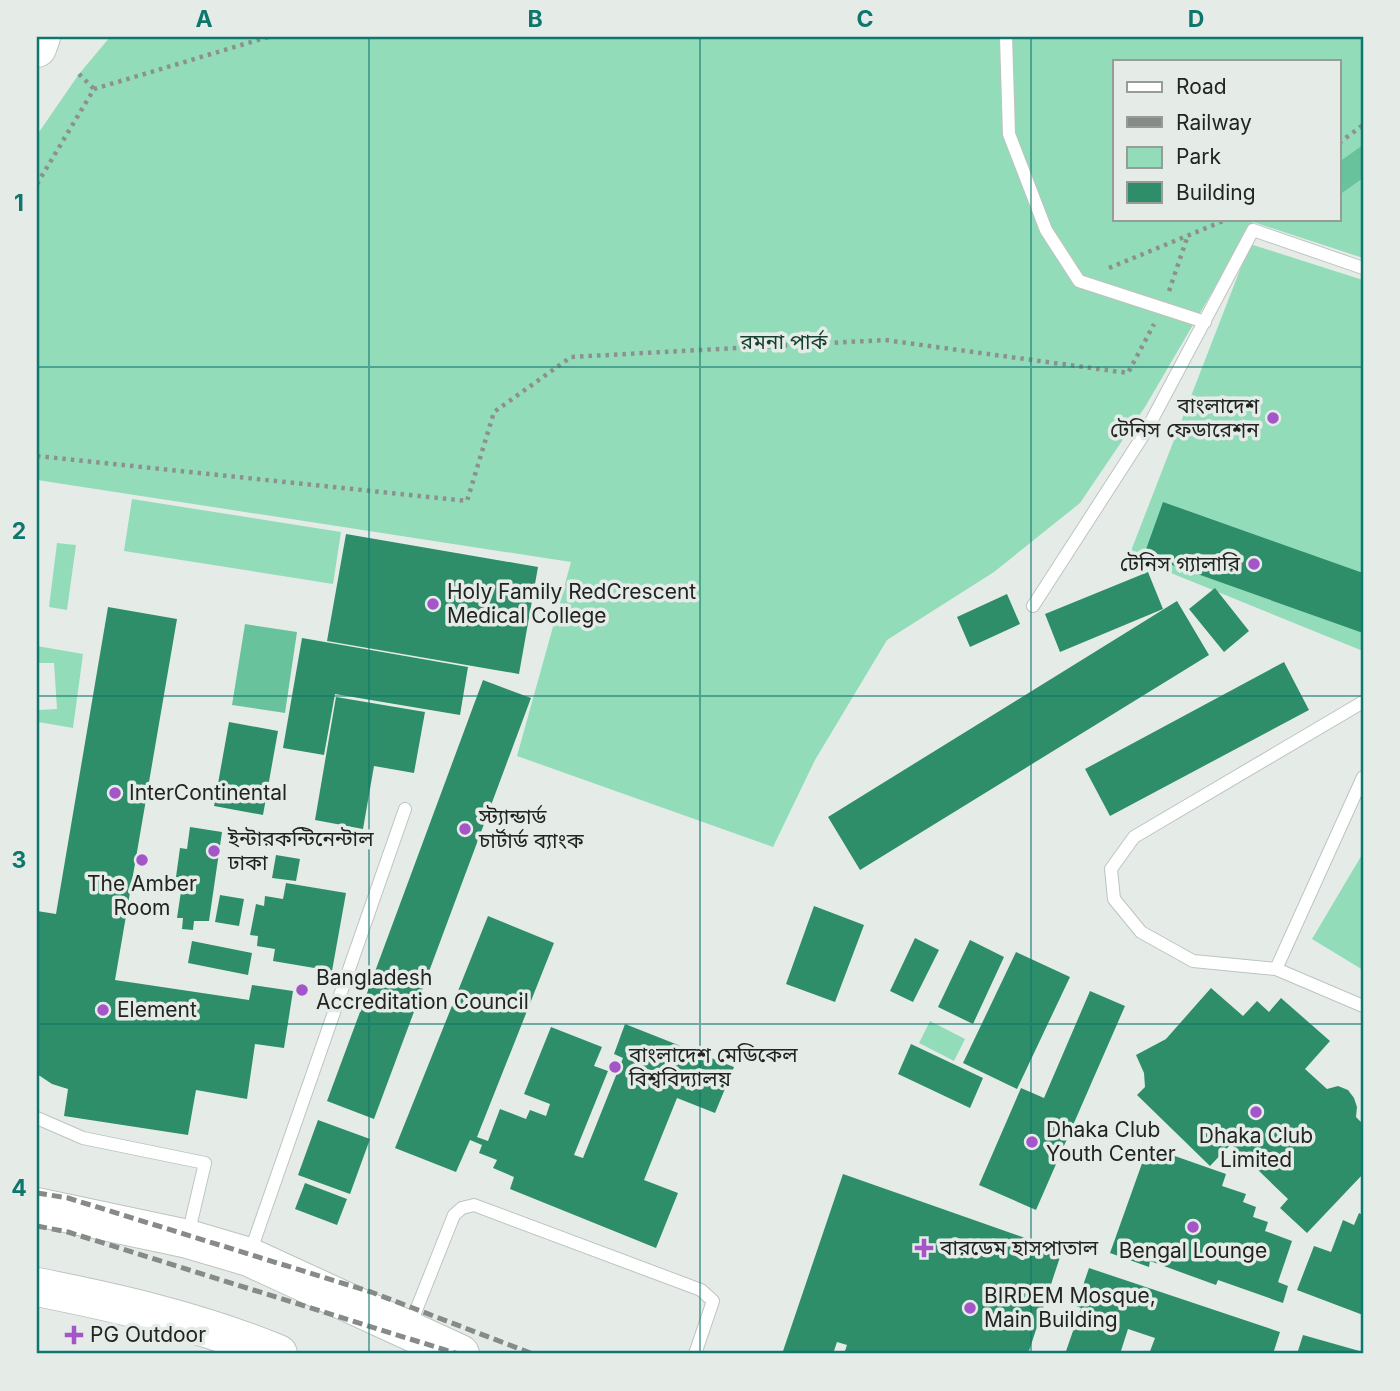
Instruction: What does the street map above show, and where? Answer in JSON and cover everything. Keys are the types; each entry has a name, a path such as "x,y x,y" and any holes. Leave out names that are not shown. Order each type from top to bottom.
{"highway":[{"path":"47,1205 188,1239 249,1257 460,1354"},
{"path":"37,1287 110,1301 278,1354"}],"lane":[{"path":"1006,37 1009,134 1046,230 1079,281 1205,322"},
{"path":"1033,606 1146,431 1253,230 1363,268"},
{"path":"1363,702 1134,837 1111,869 1114,899 1141,932 1193,961 1276,969 1363,1006"},
{"path":"1276,969 1363,777"},
{"path":"249,1257 405,808"},
{"path":"37,1118 83,1138 205,1163 188,1239"},
{"path":"407,1331 454,1215 462,1208 474,1205 701,1290 713,1301 695,1354"}],"path":[{"path":"37,184 94,89 268,37"},
{"path":"79,74 94,89"},
{"path":"1340,142 1363,125"},
{"path":"1079,281 1226,220"},
{"path":"37,456 467,501 494,412 572,358 885,340 1128,373"}],"green space":[{"name":"রমনা পার্ক","path":"110,37 1363,37 1363,258 1253,222 1145,407 1080,503 994,572 887,640 815,760 773,847 517,756 571,562 37,480 37,135 79,74"},
{"name":"বাংলাদেশ টেনিস ফেডারেশন","path":"1250,244 1363,280 1363,651 1129,556"},
{"path":"132,499 341,532 333,584 124,551"},
{"path":"57,543 76,545 67,610 49,607"},
{"path":"37,646 83,654 73,728 38,722 38,710 57,709 54,663 37,663"},
{"path":"1363,853 1363,970 1312,939"},
{"path":"930,1021 965,1039 954,1061 919,1043"}],"shaded area":[{"path":"1363,145 1363,178 1340,194 1340,161"},
{"path":"245,624 297,632 285,713 232,705"}],"building":[{"name":"টেনিস গ্যালারি","path":"1163,502 1363,573 1363,633 1144,555"},
{"name":"Holy Family RedCrescent Medical College","path":"346,534 538,567 519,674 327,641"},
{"path":"1148,572 1163,609 1060,652 1045,614"},
{"path":"1215,588 1249,631 1224,652 1189,609"},
{"path":"1007,594 1020,624 970,647 957,617"},
{"path":"1177,601 1209,655 860,870 828,817"},
{"path":"108,607 177,619 115,980 249,1000 252,985 293,991 284,1048 255,1044 247,1099 196,1090 188,1135 64,1116 68,1089 52,1084 37,1074 37,911 56,914"},
{"path":"302,638 468,667 460,715 335,694 324,755 283,748"},
{"path":"1284,662 1309,710 1110,816 1085,769"},
{"path":"483,680 531,698 374,1119 327,1101"},
{"path":"336,697 425,712 414,773 374,766 363,829 315,820"},
{"path":"229,722 278,731 263,815 214,806"},
{"path":"190,827 222,832 209,921 194,921 193,930 182,929 183,918 177,918 183,878 176,877 180,848 187,849"},
{"path":"276,855 300,859 296,881 272,878"},
{"path":"286,883 346,893 332,971 273,961 275,949 257,946 258,936 250,935 256,904 264,906 265,896 283,899"},
{"path":"220,895 244,899 239,926 215,922"},
{"path":"814,906 864,925 835,1002 786,984"},
{"path":"488,916 554,943 477,1137 488,1141 500,1109 526,1119 530,1110 546,1116 550,1104 524,1094 551,1027 602,1047 594,1066 608,1071 574,1155 583,1158 623,1058 614,1054 625,1024 734,1067 715,1113 677,1098 644,1180 678,1193 656,1248 510,1189 514,1177 493,1168 497,1160 479,1153 482,1145 470,1140 456,1172 395,1148"},
{"path":"915,938 939,950 913,1002 890,991"},
{"path":"970,940 1004,957 973,1024 938,1007"},
{"path":"192,941 252,953 248,975 188,963"},
{"path":"1016,952 1070,977 1017,1089 963,1063"},
{"name":"Dhaka Club Limited","path":"1211,988 1243,1016 1257,1001 1269,1012 1281,998 1330,1041 1305,1069 1327,1089 1338,1086 1348,1090 1354,1098 1356,1117 1363,1124 1363,1174 1307,1233 1280,1208 1288,1199 1231,1144 1210,1166 1137,1095 1145,1087 1144,1073 1136,1055 1166,1039"},
{"name":"Dhaka Club Youth Center","path":"1090,991 1125,1006 1036,1210 979,1185 1021,1088 1044,1098"},
{"path":"911,1044 983,1078 970,1108 898,1074"},
{"path":"318,1120 370,1139 350,1194 298,1175"},
{"name":"Bengal Lounge","path":"1152,1148 1226,1174 1222,1186 1246,1194 1243,1202 1256,1207 1253,1217 1268,1222 1265,1231 1292,1241 1278,1282 1288,1286 1283,1303 1218,1280 1216,1285 1150,1261 1149,1267 1110,1253 1145,1155 1150,1157"},
{"path":"843,1174 1062,1251 1028,1354 844,1354 847,1345 837,1342 833,1354 782,1354"},
{"path":"305,1183 347,1199 337,1225 295,1209"},
{"path":"1359,1213 1363,1215 1363,1315 1297,1290 1314,1246 1331,1252 1343,1220 1354,1225"},
{"path":"1089,1268 1280,1332 1273,1354 1149,1354 1155,1338 1128,1329 1120,1354 1065,1354 1081,1308 1076,1306"},
{"path":"1303,1335 1363,1352 1363,1354 1297,1354"}],"railway":[{"path":"37,1193 68,1198 371,1292 533,1354"},
{"path":"37,1226 68,1232 458,1354"}],"place":[{"name":"বাংলাদেশ টেনিস ফেডারেশন","path":"1273,418"},
{"name":"টেনিস গ্যালারি","path":"1254,564"},
{"name":"Holy Family RedCrescent Medical College","path":"433,604"},
{"name":"InterContinental","path":"115,793"},
{"name":"স্ট্যান্ডার্ড চার্টার্ড ব্যাংক","path":"465,829"},
{"name":"ইন্টারকন্টিনেন্টাল ঢাকা","path":"214,851"},
{"name":"The Amber Room","path":"142,860"},
{"name":"Bangladesh Accreditation Council","path":"302,990"},
{"name":"Element","path":"103,1010"},
{"name":"বাংলাদেশ মেডিকেল বিশ্ববিদ্যালয়","path":"615,1067"},
{"name":"Dhaka Club Limited","path":"1256,1112"},
{"name":"Dhaka Club Youth Center","path":"1032,1142"},
{"name":"Bengal Lounge","path":"1193,1227"},
{"name":"বারডেম হাসপাতাল","path":"924,1248"},
{"name":"BIRDEM Mosque, Main Building","path":"970,1308"},
{"name":"PG Outdoor","path":"74,1335"}]}
